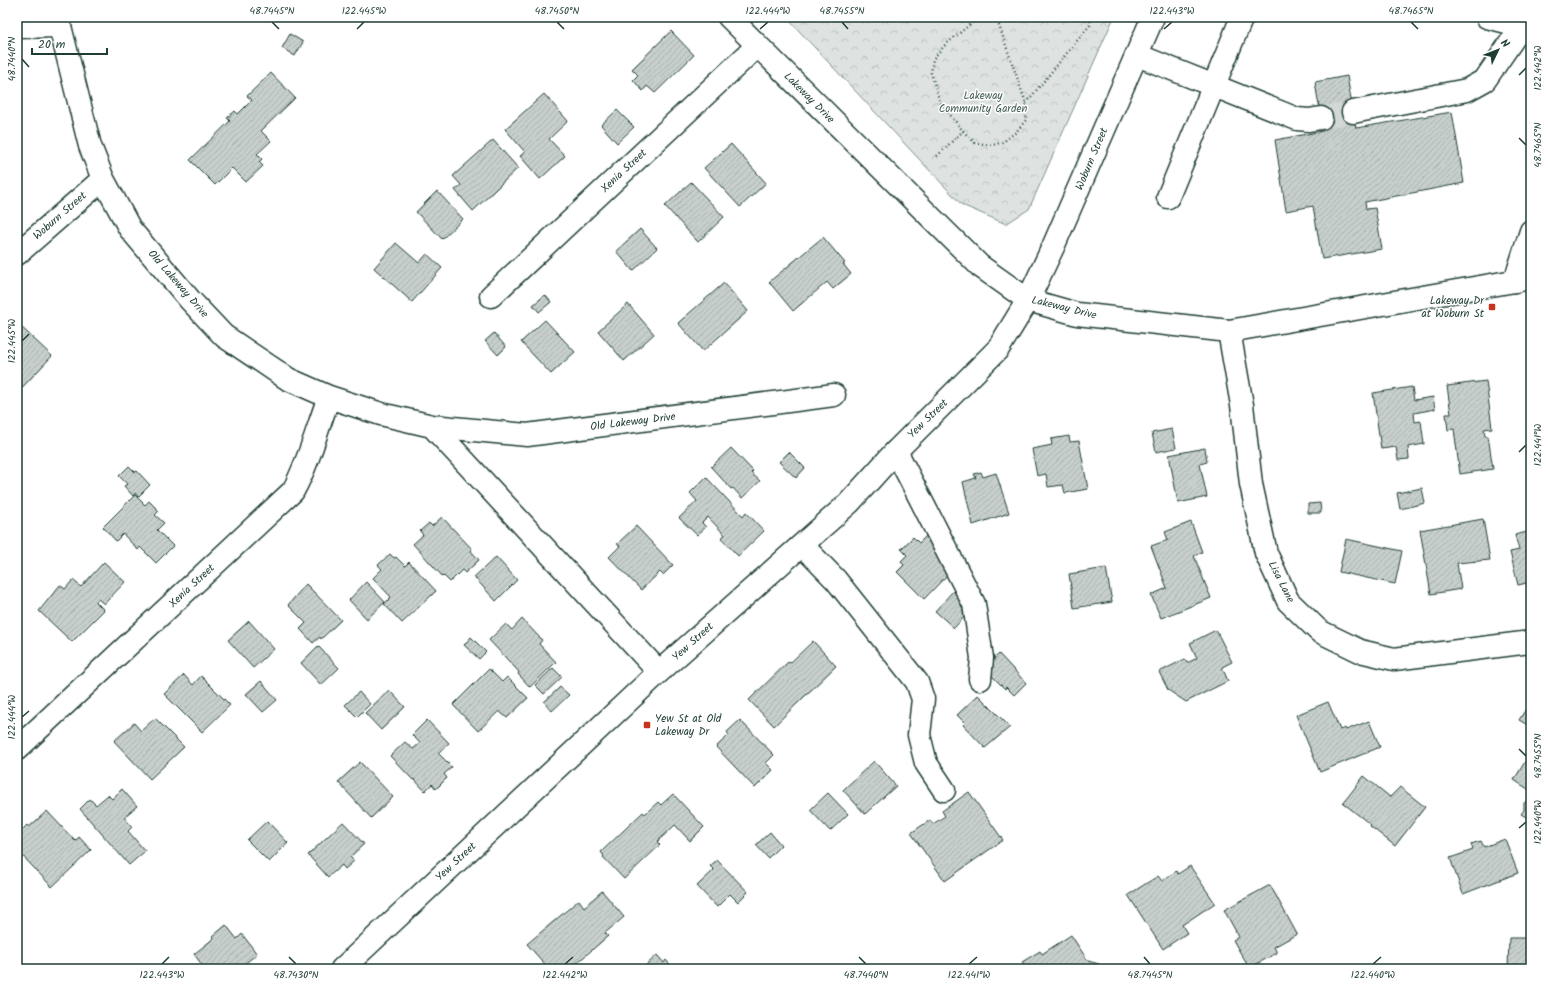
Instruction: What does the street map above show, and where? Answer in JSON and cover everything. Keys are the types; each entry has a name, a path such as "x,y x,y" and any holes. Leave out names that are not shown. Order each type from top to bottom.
{"street":[{"name":"Lakeway Drive","path":"729,17 980,266 1028,300 1088,316 1229,331 1523,280"},
{"name":"Woburn Street","path":"1028,300 1064,223 1153,17"},
{"path":"1168,197 1242,17"},
{"path":"1353,112 1467,90 1485,80 1527,27 1487,17"},
{"path":"17,27 60,22"},
{"name":"Old Lakeway Drive","path":"60,22 90,146 103,179 130,229 190,300 224,336 288,379 329,397 381,414 432,426 526,435 834,394"},
{"name":"Xenia Street","path":"491,296 757,46"},
{"path":"1137,55 1297,118 1309,120 1321,118"},
{"name":"Woburn Street","path":"17,254 103,179"},
{"path":"1523,280 1531,231"},
{"name":"Yew Street","path":"342,969 659,672 849,503 896,451 998,349 1028,300"},
{"name":"Lisa Lane","path":"1229,331 1242,405 1251,484 1266,553 1288,601 1319,631 1360,651 1394,660 1531,642"},
{"name":"Xenia Street","path":"17,749 294,491 304,471 312,443 329,397"},
{"path":"432,426 659,672"},
{"path":"896,451 974,604 982,658 980,679"},
{"path":"802,545 836,580 917,682 923,700 919,735 926,763 944,790"}],"path":[{"path":"979,17 944,46 933,59 931,73 940,102 963,131 975,143 992,145 1003,142 1016,132 1026,120 1026,103 996,17"},
{"path":"1026,103 1090,25 1091,17"},
{"path":"936,156 963,131"}],"green space":[{"name":"Lakeway Community Garden","path":"786,17 1114,17 1029,209 1006,224 962,205"}],"building":[{"path":"671,31 694,55 655,93 647,86 643,91 633,80 638,75 632,69"},
{"path":"290,34 303,42 295,56 282,48"},
{"path":"271,73 295,98 261,131 271,141 257,154 262,159 259,162 263,166 246,182 232,168 215,185 190,160 230,121 227,118 235,111 238,114 252,100 247,96"},
{"path":"1347,76 1356,128 1452,112 1464,183 1365,202 1366,209 1375,208 1382,249 1322,259 1313,206 1286,211 1275,140 1323,131 1315,82"},
{"path":"544,94 568,121 549,139 565,156 540,179 520,156 525,152 505,129"},
{"path":"617,110 634,127 617,143 601,125"},
{"path":"493,140 518,168 473,211 455,190 461,185 453,176"},
{"path":"731,144 766,183 740,207 704,168"},
{"path":"691,182 724,217 698,242 665,206"},
{"path":"437,191 463,219 442,239 416,212"},
{"path":"640,229 657,248 633,271 616,251"},
{"path":"823,237 845,263 843,264 851,274 833,289 827,282 793,311 769,282"},
{"path":"396,243 419,263 427,254 442,268 412,302 374,268"},
{"path":"724,283 748,311 703,351 678,323"},
{"path":"545,295 551,302 539,312 533,305"},
{"path":"628,304 654,334 624,361 598,331"},
{"path":"545,320 575,352 551,374 521,342"},
{"path":"17,323 52,356 17,393"},
{"path":"494,333 506,347 498,355 485,341"},
{"path":"1486,381 1492,428 1484,429 1485,436 1488,436 1493,469 1460,474 1454,429 1448,430 1446,414 1451,414 1447,386"},
{"path":"1412,387 1414,400 1433,397 1435,409 1414,413 1415,422 1421,421 1424,444 1408,447 1409,459 1398,460 1396,447 1381,449 1373,393"},
{"path":"1172,429 1176,448 1156,452 1152,433"},
{"path":"1069,436 1070,442 1079,441 1088,489 1065,493 1063,485 1048,487 1046,474 1037,476 1032,449 1052,445 1051,439"},
{"path":"731,448 753,471 751,473 760,481 742,498 733,488 731,489 711,467"},
{"path":"1205,448 1207,462 1200,464 1207,497 1178,503 1169,455"},
{"path":"789,452 805,468 796,478 779,462"},
{"path":"129,466 135,472 137,471 150,485 138,497 135,493 133,496 124,486 127,484 119,476"},
{"path":"981,472 983,477 996,473 1009,513 973,525 963,482 976,478 974,474"},
{"path":"706,477 743,516 746,512 764,531 738,556 721,538 725,535 708,517 702,523 706,527 697,535 679,518 697,501 690,493"},
{"path":"1422,488 1425,503 1400,509 1397,493"},
{"path":"135,495 145,505 149,501 159,511 155,515 164,523 157,530 173,546 156,563 140,547 138,550 123,534 116,541 103,527"},
{"path":"1320,503 1321,513 1308,513 1308,504"},
{"path":"442,517 472,549 471,551 479,560 465,573 462,570 450,582 444,576 443,577 413,544 423,535 420,531 429,523 432,526"},
{"path":"1483,519 1490,560 1457,563 1461,589 1431,594 1420,530"},
{"path":"1191,522 1202,552 1194,556 1211,598 1161,618 1151,595 1167,588 1151,546 1168,540 1165,532"},
{"path":"636,526 673,565 663,575 660,572 641,590 609,557 620,546 617,544"},
{"path":"1531,531 1531,582 1518,585 1510,552 1519,550 1515,535"},
{"path":"926,536 952,561 953,569 924,599 897,572 904,565 901,561 907,555 901,549 913,537 919,543"},
{"path":"1346,539 1402,551 1395,584 1339,572"},
{"path":"390,554 394,558 396,557 405,566 409,562 436,591 402,623 384,604 391,597 373,578 382,569 378,565"},
{"path":"496,557 517,580 496,601 474,577"},
{"path":"104,562 125,582 104,604 98,599 96,602 104,610 72,642 39,611 60,585 65,589 73,580 81,587"},
{"path":"1106,568 1112,602 1074,608 1069,574"},
{"path":"366,582 385,602 367,619 349,600"},
{"path":"306,584 341,620 321,639 320,637 313,643 300,629 306,623 288,605"},
{"path":"953,591 968,605 968,613 954,628 935,611"},
{"path":"522,619 542,640 539,644 556,662 530,687 518,674 519,672 489,640 506,624 512,630"},
{"path":"249,621 274,649 253,668 228,640"},
{"path":"1216,630 1232,662 1222,667 1228,681 1186,702 1168,690 1159,672 1185,659 1187,663 1197,658 1190,643"},
{"path":"471,637 486,652 479,659 464,645"},
{"path":"813,641 836,666 774,726 749,700 788,662 790,663"},
{"path":"318,646 339,668 321,685 301,663"},
{"path":"999,654 1026,683 1014,695 1006,687 1005,689 984,668"},
{"path":"553,668 562,677 544,694 535,685"},
{"path":"489,669 502,682 507,677 528,698 507,718 499,711 478,731 453,705"},
{"path":"184,675 193,685 201,676 230,705 202,732 164,694"},
{"path":"261,681 277,700 263,712 246,694"},
{"path":"560,687 569,695 552,711 544,702"},
{"path":"389,690 405,707 381,730 365,713"},
{"path":"359,692 370,704 357,717 345,705"},
{"path":"978,695 1010,727 985,748 963,725 965,723 957,715"},
{"path":"1531,701 1531,727 1519,720"},
{"path":"1328,702 1340,730 1345,728 1346,730 1369,721 1380,747 1320,772 1296,715"},
{"path":"155,718 184,747 150,779 114,741 134,723 141,731"},
{"path":"427,720 449,743 438,753 452,767 444,774 447,778 436,789 432,784 425,791 390,756 405,742 413,749 420,743 412,735"},
{"path":"740,720 774,755 766,763 773,770 755,788 716,747 729,735 727,732"},
{"path":"1529,755 1531,756 1531,791 1514,780"},
{"path":"874,761 896,786 865,814 843,790"},
{"path":"360,762 393,797 371,818 338,782"},
{"path":"1364,776 1390,797 1400,787 1425,807 1395,846 1343,803"},
{"path":"122,789 137,806 124,817 132,827 128,831 145,851 129,865 80,809 90,799 96,805 108,795 112,799"},
{"path":"969,792 1003,840 945,881 911,833 930,820 933,824 945,816 942,811"},
{"path":"828,793 848,814 830,831 810,810"},
{"path":"673,794 704,827 690,841 675,825 657,842 660,845 624,879 603,857 604,856 601,852 643,812 645,814 658,802 661,805"},
{"path":"1528,800 1531,801 1531,820 1521,814 1524,810 1524,803"},
{"path":"47,811 75,841 79,837 91,850 52,887 17,850 17,835 27,825 29,827"},
{"path":"267,821 288,843 269,862 247,840"},
{"path":"343,822 364,844 350,857 354,861 345,869 342,865 328,877 308,855"},
{"path":"770,832 781,845 768,858 756,845"},
{"path":"1505,839 1518,873 1463,894 1450,858 1473,850 1471,844 1481,841 1484,847"},
{"path":"717,860 748,892 738,902 730,894 717,907 697,886 714,870 710,866"},
{"path":"1190,866 1215,903 1182,925 1187,933 1163,949 1128,895 1158,876 1162,881 1176,871 1178,874"},
{"path":"1270,885 1297,934 1274,947 1277,953 1249,968 1233,940 1239,937 1224,910"},
{"path":"602,891 624,917 605,933 608,936 570,969 549,969 527,944 579,900 584,907"},
{"path":"226,925 237,939 242,934 257,954 238,969 205,969 194,954 214,938 213,936"},
{"path":"1071,935 1088,961 1099,964 1098,969 1018,969 1024,965 1022,962 1040,951 1042,954"},
{"path":"1509,938 1531,938 1531,969 1508,969"},
{"path":"657,955 664,963 666,960 674,969 642,969"}],"tunnel":[{"path":"1321,118 1353,112"}],"place":[{"name":"Lakeway Dr at Woburn St","path":"1492,307"},
{"name":"Yew St at Old Lakeway Dr","path":"647,725"}]}
